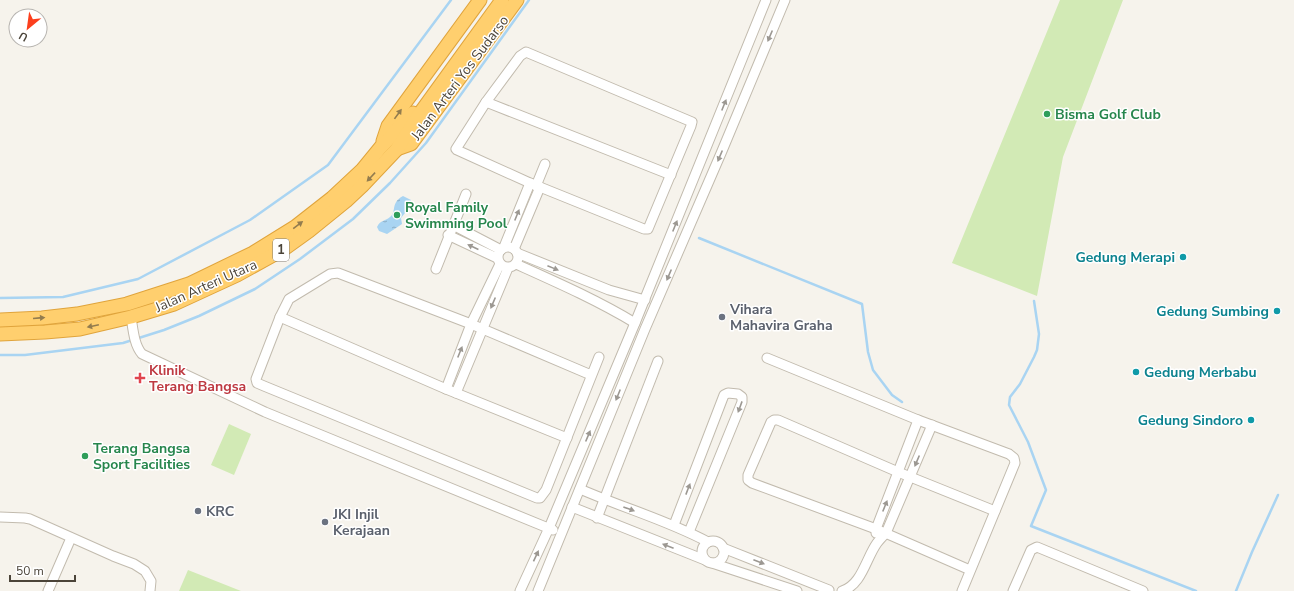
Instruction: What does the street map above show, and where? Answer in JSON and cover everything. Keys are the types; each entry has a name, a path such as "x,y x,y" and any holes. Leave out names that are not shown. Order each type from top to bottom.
{"highway":[{"path":"380,148 388,126 480,0"},
{"name":"1","path":"380,148 413,113 496,0"},
{"name":"1","path":"397,149 418,116 502,0"},
{"name":"Jalan Arteri Yos Sudarso","path":"397,149 411,144 517,0"},
{"name":"Jalan Arteri Utara","path":"0,320 42,318 78,314 128,304 189,284 253,253 296,227 351,181 380,148"},
{"name":"Jalan Arteri Utara","path":"0,334 45,332 132,323 237,275 284,248 309,231 346,201 397,149"}],"street":[{"path":"520,591 549,528 645,300 766,0"},
{"path":"538,591 645,329 785,0"},
{"path":"529,52 691,121 691,126 647,229 535,185 457,150 456,149 486,102 520,56 529,52"},
{"path":"486,102 671,175"},
{"path":"446,389 471,324 504,258 545,164"},
{"path":"453,225 504,258 518,258 516,251 535,185"},
{"path":"436,269 448,235 466,194"},
{"path":"448,235 504,258 582,294 635,323"},
{"path":"456,393 482,329 508,247 587,282 611,291 645,300"},
{"path":"592,375 471,324 338,273 330,274 288,299 256,376 257,383 540,498 546,490 566,438 592,375 599,357"},
{"path":"582,294 587,282"},
{"path":"605,306 611,291"},
{"path":"280,316 446,389 566,438"},
{"path":"132,323 137,344 142,354 265,412 562,534"},
{"path":"767,358 918,420 1009,454 1014,458 1015,463 962,591"},
{"path":"597,518 658,361"},
{"path":"674,525 724,395 728,393 738,394 742,397 742,402 689,532"},
{"path":"970,570 876,529 752,483 748,480 748,475 771,422 776,420 910,477 995,511"},
{"path":"877,543 876,529 918,420"},
{"path":"580,489 604,500 674,525 708,542 716,542 723,548 829,590 838,589 842,591 847,589 857,580 877,543 886,533 932,425"},
{"path":"572,507 708,562 797,591"},
{"path":"0,517 25,518 134,564 145,571 151,581 150,591"},
{"path":"48,591 71,538"},
{"path":"708,542 702,548 702,556 708,562"},
{"path":"708,562 720,560 724,552 723,548"},
{"path":"1013,591 1031,550 1035,548 1040,548 1130,588 1143,591"}],"green space":[{"name":"Bisma Golf Club","path":"1060,0 1123,0 1063,157 1037,296 952,263"},
{"path":"229,424 251,434 234,475 211,465"},
{"path":"188,570 241,591 179,591"}],"water":[{"name":"Royal Family Swimming Pool","path":"403,196 411,200 411,202 409,209 401,218 402,224 387,234 379,231 377,227 378,225 392,215 396,202"}],"waterway":[{"path":"0,298 63,297 138,279 250,220 328,165 451,0"},
{"path":"0,355 25,355 123,343 164,330 199,316 255,289 300,259 353,219 390,183 426,143 529,0"},
{"path":"699,238 862,304 868,352 873,370 892,395 902,402"},
{"path":"1034,301 1039,334 1037,350 1020,384 1010,397 1009,405 1028,442 1046,490 1031,526 1196,591"},
{"path":"1236,591 1278,495"}],"place":[{"name":"Bisma Golf Club","path":"1047,114"},
{"name":"Royal Family Swimming Pool","path":"397,215"},
{"name":"Gedung Merapi","path":"1183,257"},
{"name":"Gedung Sumbing","path":"1277,311"},
{"name":"Vihara Mahavira Graha","path":"722,317"},
{"name":"Gedung Merbabu","path":"1136,372"},
{"name":"Klinik Terang Bangsa","path":"140,378"},
{"name":"Gedung Sindoro","path":"1251,420"},
{"name":"Terang Bangsa Sport Facilities","path":"85,456"},
{"name":"KRC","path":"198,511"},
{"name":"JKI Injil Kerajaan","path":"325,522"}]}
